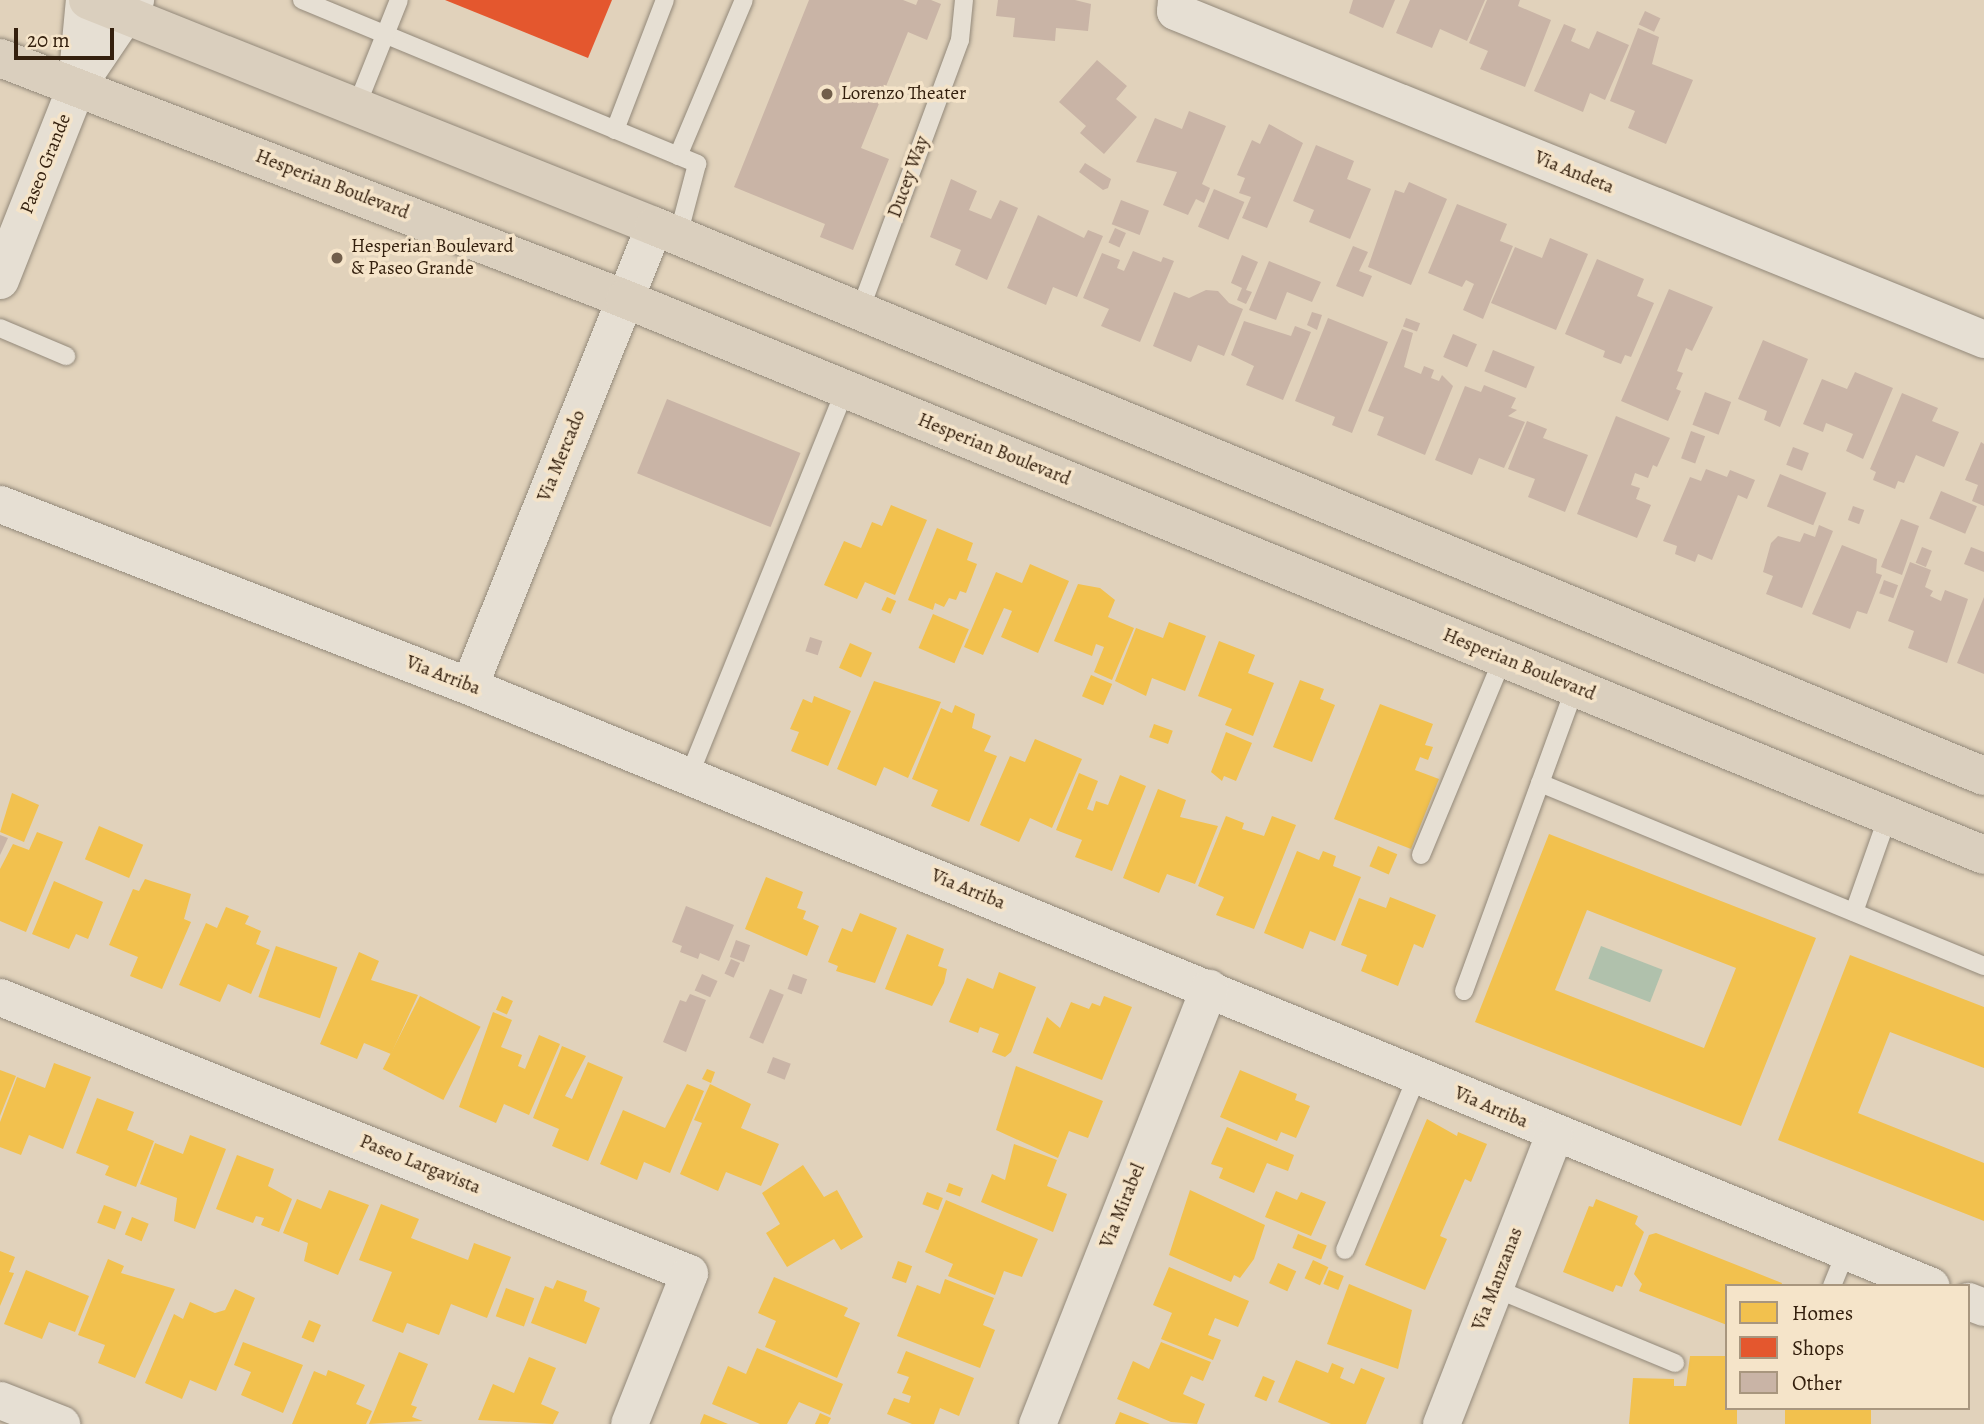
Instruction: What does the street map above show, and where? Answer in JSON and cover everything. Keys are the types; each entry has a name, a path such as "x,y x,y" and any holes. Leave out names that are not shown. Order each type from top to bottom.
{"main road":[{"path":"87,0 131,8 355,110 666,231 1984,776"},
{"name":"Hesperian Boulevard","path":"0,58 625,299 1984,855"}],"street":[{"name":"Paseo Grande","path":"77,86 87,0"},
{"name":"Via Andeta","path":"1176,0 1175,11 1984,340"},
{"name":"Paseo Grande","path":"0,280 77,86 131,8"},
{"name":"Via Mercado","path":"469,686 625,299 666,231"},
{"name":"Via Arriba","path":"0,503 469,686 1209,988 1554,1134 1926,1284"},
{"name":"Via Mirabel","path":"1037,1424 1209,988"},
{"name":"Paseo Largavista","path":"0,997 689,1273 629,1424"},
{"name":"Via Manzanas","path":"1441,1424 1554,1134"},
{"path":"0,1399 61,1424"}],"lane":[{"path":"302,0 697,164 666,231"},
{"path":"355,110 398,0"},
{"path":"615,130 664,0"},
{"path":"678,156 744,0"},
{"name":"Ducey Way","path":"859,313 960,40 964,0"},
{"path":"0,328 66,356"},
{"path":"689,776 845,389"},
{"path":"1421,855 1503,659"},
{"path":"1464,991 1575,688"},
{"path":"1540,783 1984,966"},
{"path":"1854,912 1888,816"},
{"path":"1345,1250 1417,1076"},
{"path":"1833,1284 1846,1252"},
{"path":"1494,1289 1675,1363"}],"shaded area":[{"path":"1601,946 1663,970 1650,1002 1588,979"}],"building: Homes":[{"path":"891,505 927,520 895,595 865,582 857,599 824,585 844,541 861,548 872,522 882,526"},
{"path":"937,528 973,543 967,560 977,564 966,593 960,591 956,600 949,598 944,607 935,603 933,610 908,600"},
{"path":"1030,564 1069,581 1038,653 1001,637 1012,611 1004,608 983,655 964,647 996,572 1022,583"},
{"path":"1078,584 1100,588 1115,600 1108,617 1134,628 1112,680 1094,672 1104,647 1096,644 1092,656 1054,641"},
{"path":"887,597 896,601 890,614 881,610"},
{"path":"933,614 969,629 954,663 919,648"},
{"path":"1169,622 1206,636 1185,691 1152,678 1146,696 1115,681 1136,628 1163,638"},
{"path":"1219,641 1255,655 1248,673 1274,683 1253,736 1225,725 1232,709 1198,696"},
{"path":"850,643 872,653 861,677 839,668"},
{"path":"1091,675 1112,684 1103,705 1082,696"},
{"path":"1300,680 1324,689 1320,699 1335,705 1312,762 1273,747"},
{"path":"874,681 941,702 908,778 884,767 876,786 837,769"},
{"path":"814,696 851,711 828,766 791,751 799,732 790,729 803,699 812,703"},
{"path":"1380,704 1433,724 1425,745 1433,747 1428,760 1420,757 1415,770 1439,779 1411,849 1334,819"},
{"path":"955,705 975,714 972,728 991,736 984,751 997,756 969,822 931,806 938,790 912,779 941,708 952,713"},
{"path":"1154,724 1173,731 1168,744 1149,737"},
{"path":"1226,732 1252,743 1236,781 1224,776 1222,781 1211,772"},
{"path":"1035,739 1082,759 1052,828 1030,818 1019,842 980,825 1010,756 1025,762"},
{"path":"1079,773 1098,781 1087,809 1093,811 1096,801 1108,805 1120,775 1146,786 1112,871 1075,857 1082,840 1056,830"},
{"path":"1158,789 1186,800 1180,817 1218,826 1195,884 1167,874 1159,893 1123,878"},
{"path":"12,793 39,805 24,842 0,832"},
{"path":"1226,816 1244,823 1242,829 1264,836 1272,816 1296,825 1254,929 1216,915 1224,897 1198,886"},
{"path":"99,826 143,845 129,878 85,859"},
{"path":"37,832 63,842 26,932 0,921 0,869 13,844 29,850"},
{"path":"1549,834 1816,938 1741,1126 1475,1022","holes":["1587,910 1736,968 1704,1048 1555,990"]},
{"path":"1378,846 1397,854 1389,874 1369,866"},
{"path":"1297,851 1319,860 1323,851 1336,856 1333,866 1361,877 1335,941 1310,931 1303,949 1264,933"},
{"path":"766,877 803,892 797,908 806,911 803,919 819,926 807,956 745,929"},
{"path":"145,879 191,894 184,919 191,922 162,989 130,976 138,957 109,945 133,889 139,891"},
{"path":"54,881 103,902 88,939 76,934 69,949 32,934"},
{"path":"1390,897 1436,915 1423,948 1414,944 1398,986 1361,971 1367,955 1341,945 1359,898 1386,908"},
{"path":"226,907 249,916 245,924 261,931 256,944 270,950 251,994 228,984 220,1002 179,985 206,923 217,928"},
{"path":"860,913 897,928 875,983 836,971 838,966 828,962 842,928 852,932"},
{"path":"907,934 944,949 938,966 947,969 944,983 932,1006 885,989"},
{"path":"276,946 337,967 320,1018 258,997"},
{"path":"359,952 379,961 371,980 418,995 391,1054 364,1043 357,1059 320,1044"},
{"path":"1850,955 1984,1007 1984,1068 1890,1032 1858,1113 1984,1163 1984,1221 1778,1140"},
{"path":"999,972 1036,987 1011,1052 1005,1057 992,1052 999,1034 980,1027 978,1033 949,1022 967,978 993,989"},
{"path":"420,996 481,1027 443,1100 383,1069"},
{"path":"502,996 513,1001 507,1015 496,1010"},
{"path":"1104,996 1132,1007 1102,1080 1033,1053 1047,1017 1060,1028 1071,1002 1089,1009 1092,1003 1100,1006"},
{"path":"493,1012 512,1020 501,1047 522,1055 518,1066 525,1069 539,1035 560,1044 529,1115 504,1104 496,1123 459,1107"},
{"path":"562,1046 586,1056 565,1096 572,1099 588,1062 623,1077 588,1161 552,1146 559,1129 533,1118"},
{"path":"54,1063 91,1077 63,1149 29,1135 21,1155 0,1147 0,1122 17,1077 45,1088"},
{"path":"1016,1066 1103,1101 1088,1138 1069,1131 1058,1158 996,1130"},
{"path":"707,1069 715,1072 711,1083 702,1079"},
{"path":"0,1070 16,1076 0,1116"},
{"path":"1240,1070 1297,1094 1295,1100 1310,1106 1296,1138 1281,1132 1277,1141 1220,1117"},
{"path":"687,1084 704,1091 670,1173 644,1162 637,1180 600,1164 623,1110 665,1128"},
{"path":"710,1084 751,1104 741,1128 779,1144 761,1186 726,1172 718,1191 680,1174 702,1123 694,1120"},
{"path":"97,1098 134,1112 127,1130 154,1141 136,1187 105,1175 109,1166 76,1153"},
{"path":"1427,1119 1457,1136 1458,1132 1487,1144 1471,1182 1465,1179 1440,1236 1447,1239 1425,1290 1365,1265"},
{"path":"1227,1127 1294,1155 1288,1171 1267,1163 1254,1193 1219,1178 1223,1168 1211,1164"},
{"path":"190,1135 226,1149 195,1229 174,1221 177,1198 140,1184 155,1143 183,1154"},
{"path":"1014,1144 1057,1160 1047,1186 1067,1194 1053,1232 981,1202 992,1174 1005,1180"},
{"path":"237,1155 274,1169 268,1186 292,1199 279,1232 261,1225 264,1218 256,1216 253,1223 216,1209"},
{"path":"803,1165 824,1197 837,1190 863,1237 841,1250 834,1239 787,1267 766,1233 780,1224 762,1193"},
{"path":"949,1183 963,1188 960,1197 946,1191"},
{"path":"329,1190 369,1205 338,1275 304,1261 308,1243 283,1233 297,1199 321,1209"},
{"path":"1190,1190 1265,1225 1254,1259 1240,1278 1234,1275 1231,1282 1169,1255"},
{"path":"1276,1191 1297,1200 1301,1192 1326,1202 1311,1236 1265,1217"},
{"path":"927,1192 943,1198 938,1210 922,1204"},
{"path":"1596,1199 1638,1216 1635,1224 1644,1232 1622,1287 1616,1285 1613,1292 1563,1272 1589,1206 1593,1207"},
{"path":"946,1200 1038,1239 1022,1277 1004,1271 995,1295 948,1276 953,1264 925,1252"},
{"path":"381,1204 419,1219 411,1238 468,1260 474,1243 511,1257 487,1318 451,1304 439,1335 407,1323 403,1333 372,1321 392,1272 359,1260"},
{"path":"104,1205 122,1212 115,1230 97,1223"},
{"path":"132,1217 149,1224 142,1241 125,1235"},
{"path":"1656,1233 1782,1284 1725,1284 1725,1324 1639,1291 1642,1284 1634,1274 1649,1235"},
{"path":"1298,1234 1327,1246 1321,1260 1292,1248"},
{"path":"0,1251 15,1257 9,1272 14,1273 0,1306"},
{"path":"108,1259 124,1266 121,1273 175,1289 135,1378 98,1363 105,1345 78,1335"},
{"path":"1313,1260 1328,1267 1320,1285 1305,1278"},
{"path":"898,1261 912,1266 906,1283 892,1278"},
{"path":"1278,1263 1296,1271 1287,1291 1269,1283"},
{"path":"1169,1267 1249,1301 1238,1327 1215,1318 1208,1335 1221,1340 1213,1360 1161,1339 1172,1313 1153,1305"},
{"path":"26,1270 89,1296 75,1332 49,1322 42,1339 4,1324"},
{"path":"1329,1270 1344,1276 1338,1290 1323,1284"},
{"path":"774,1277 848,1308 844,1316 860,1323 837,1378 765,1347 776,1321 758,1313"},
{"path":"945,1279 994,1298 983,1325 995,1330 980,1368 897,1336 917,1285 940,1294"},
{"path":"557,1280 587,1291 584,1301 600,1308 586,1344 531,1323 545,1286 553,1289"},
{"path":"1349,1284 1412,1310 1398,1369 1327,1344"},
{"path":"506,1288 534,1298 524,1326 496,1316"},
{"path":"235,1289 255,1298 216,1391 190,1380 182,1399 145,1383 174,1314 183,1319 190,1302 215,1313 225,1310"},
{"path":"309,1320 321,1325 314,1343 302,1337"},
{"path":"243,1342 303,1365 283,1413 241,1395 251,1372 234,1365"},
{"path":"1161,1342 1211,1362 1203,1381 1191,1376 1183,1394 1205,1404 1197,1424 1171,1422 1117,1399 1133,1361 1149,1369"},
{"path":"757,1348 843,1384 830,1415 799,1402 787,1424 760,1424 712,1404 728,1366 746,1374"},
{"path":"906,1351 974,1378 959,1416 940,1408 934,1424 912,1424 887,1414 894,1398 909,1403 911,1396 902,1393 909,1377 897,1373"},
{"path":"399,1352 428,1364 411,1405 417,1407 412,1417 423,1421 369,1424"},
{"path":"1690,1356 1725,1356 1725,1410 1737,1410 1737,1424 1629,1424 1633,1378 1674,1379 1674,1386 1686,1386"},
{"path":"529,1357 556,1368 541,1404 559,1412 553,1424 478,1420 493,1384 514,1393"},
{"path":"1296,1360 1328,1373 1332,1363 1344,1368 1340,1378 1354,1384 1361,1368 1385,1378 1366,1424 1331,1424 1278,1402"},
{"path":"328,1370 365,1385 356,1404 372,1411 366,1424 292,1424 314,1371 326,1376"},
{"path":"1263,1376 1275,1381 1266,1401 1254,1396"},
{"path":"1785,1410 1871,1410 1871,1424 1785,1424"},
{"path":"1120,1412 1150,1424 1115,1424"},
{"path":"820,1413 831,1418 828,1424 815,1424"},
{"path":"704,1414 728,1424 700,1424"}],"building: Shops":[{"path":"445,0 612,0 588,58"}],"building: Other":[{"name":"Lorenzo Theater","path":"809,0 903,0 916,5 918,0 931,0 941,4 927,40 908,32 861,148 889,159 853,250 820,237 825,224 734,187"},
{"path":"998,0 1075,0 1091,4 1088,31 1056,28 1055,41 1013,37 1015,18 996,16"},
{"path":"1353,0 1395,0 1383,28 1349,13"},
{"path":"1410,0 1485,0 1467,41 1440,29 1432,48 1396,33"},
{"path":"1487,0 1520,0 1518,6 1551,20 1525,87 1480,69 1488,51 1469,43"},
{"path":"1645,11 1660,18 1654,32 1639,25"},
{"path":"1564,24 1576,29 1571,41 1589,49 1597,31 1629,45 1605,100 1590,93 1583,112 1534,91"},
{"path":"1638,28 1659,37 1652,64 1693,80 1666,144 1628,128 1635,111 1610,101"},
{"path":"1097,60 1127,86 1116,99 1137,117 1104,154 1080,133 1086,126 1059,102"},
{"path":"1189,111 1226,126 1202,184 1210,188 1204,203 1196,199 1188,215 1163,205 1177,172 1136,162 1155,118 1182,129"},
{"path":"1269,124 1303,143 1267,228 1242,218 1251,197 1239,193 1245,178 1237,175 1252,140 1260,144"},
{"path":"1316,145 1354,161 1347,179 1371,189 1350,239 1309,222 1314,210 1293,201"},
{"path":"1085,163 1111,179 1108,188 1103,190 1079,172"},
{"path":"951,179 977,191 969,210 991,219 1000,200 1018,208 987,280 955,265 961,250 930,237"},
{"path":"1409,182 1447,199 1411,285 1368,267 1395,190 1404,193"},
{"path":"1214,189 1244,202 1228,240 1198,227"},
{"path":"1121,200 1149,211 1140,235 1112,224"},
{"path":"1457,204 1507,224 1500,241 1513,246 1483,319 1463,310 1474,284 1466,280 1462,287 1428,273"},
{"path":"1038,215 1084,238 1088,230 1103,236 1077,297 1053,287 1046,305 1007,288"},
{"path":"1115,228 1126,233 1119,247 1108,243"},
{"path":"1550,238 1588,254 1556,330 1491,303 1515,247 1542,258"},
{"path":"1353,246 1368,252 1359,271 1372,276 1363,297 1336,286"},
{"path":"1133,251 1161,262 1163,257 1174,261 1140,342 1101,326 1109,309 1083,298 1102,253 1120,260 1117,268 1124,271"},
{"path":"1242,255 1258,262 1246,290 1252,292 1246,304 1237,300 1242,288 1231,283"},
{"path":"1597,259 1644,279 1637,296 1654,303 1631,357 1625,355 1621,364 1603,357 1605,351 1565,334"},
{"path":"1269,261 1321,282 1312,302 1287,292 1276,320 1249,310"},
{"path":"1669,289 1713,307 1692,351 1686,348 1677,371 1683,373 1676,389 1681,391 1668,421 1621,401"},
{"path":"1206,290 1218,291 1229,303 1243,309 1224,356 1198,345 1191,362 1153,346 1174,292 1189,298"},
{"path":"1312,312 1322,315 1317,330 1307,325"},
{"path":"1328,318 1388,342 1352,433 1332,425 1335,417 1295,401"},
{"path":"1406,318 1420,323 1417,332 1403,326"},
{"path":"1244,321 1291,336 1295,326 1311,332 1283,400 1246,385 1254,366 1231,355"},
{"path":"1402,329 1413,333 1404,367 1421,374 1424,366 1434,370 1431,378 1439,381 1442,375 1453,386 1425,455 1377,435 1384,417 1368,411"},
{"path":"1453,334 1477,344 1467,367 1443,357"},
{"path":"1763,340 1808,359 1780,427 1764,420 1767,411 1738,399"},
{"path":"1493,350 1535,367 1526,388 1484,371"},
{"path":"1855,372 1893,388 1863,459 1846,451 1853,434 1826,423 1823,432 1803,424 1822,379 1847,389"},
{"path":"1484,385 1516,398 1511,408 1517,410 1508,416 1525,422 1504,468 1479,458 1472,475 1435,460 1465,386 1481,392"},
{"path":"1705,392 1731,402 1719,435 1692,425"},
{"path":"1902,393 1938,408 1932,421 1959,432 1944,467 1916,455 1904,483 1898,481 1895,489 1873,480 1876,472 1870,469"},
{"path":"667,399 801,453 771,527 637,473"},
{"path":"1616,416 1670,438 1657,467 1653,465 1648,478 1635,473 1631,485 1640,488 1636,499 1651,505 1637,538 1577,514"},
{"path":"1527,421 1547,429 1543,438 1588,455 1565,512 1528,497 1535,479 1508,469"},
{"path":"1691,431 1705,436 1695,463 1681,458"},
{"path":"1981,442 1984,444 1984,506 1972,501 1978,485 1965,480"},
{"path":"1793,447 1809,453 1802,471 1786,465"},
{"path":"1706,469 1727,477 1730,470 1755,480 1747,499 1738,495 1712,560 1698,554 1695,562 1675,554 1677,546 1663,541 1690,477 1701,481"},
{"path":"1780,474 1826,493 1813,525 1767,506"},
{"path":"1941,491 1977,506 1965,534 1929,519"},
{"path":"1853,506 1864,510 1859,524 1848,520"},
{"path":"1901,519 1919,526 1902,575 1881,567"},
{"path":"1819,525 1833,531 1802,608 1766,594 1773,576 1763,572 1771,543 1778,536 1800,542 1804,533 1815,537"},
{"path":"1842,545 1877,559 1876,573 1882,575 1867,614 1857,611 1850,629 1812,614"},
{"path":"1922,547 1932,551 1926,567 1916,563"},
{"path":"1971,547 1984,552 1984,572 1964,564"},
{"path":"1910,562 1931,570 1925,587 1933,591 1930,596 1941,601 1945,590 1968,599 1947,663 1908,648 1914,631 1888,621"},
{"path":"1884,580 1898,585 1893,598 1879,593"},
{"path":"1984,597 1984,674 1957,663"},
{"path":"810,637 822,641 818,655 805,651"},
{"path":"0,835 8,838 0,855"},
{"path":"686,906 734,925 719,961 700,953 698,959 680,952 682,946 672,942"},
{"path":"736,940 750,945 744,962 730,957"},
{"path":"731,959 740,963 734,978 724,974"},
{"path":"702,974 718,981 710,997 695,990"},
{"path":"793,974 807,979 802,994 788,989"},
{"path":"770,989 784,995 763,1044 749,1038"},
{"path":"690,994 706,1000 686,1052 663,1042 680,1000 686,1002"},
{"path":"773,1057 791,1064 785,1080 767,1073"}],"place":[{"name":"Lorenzo Theater","path":"827,94"},
{"name":"Hesperian Boulevard & Paseo Grande","path":"337,258"}]}
